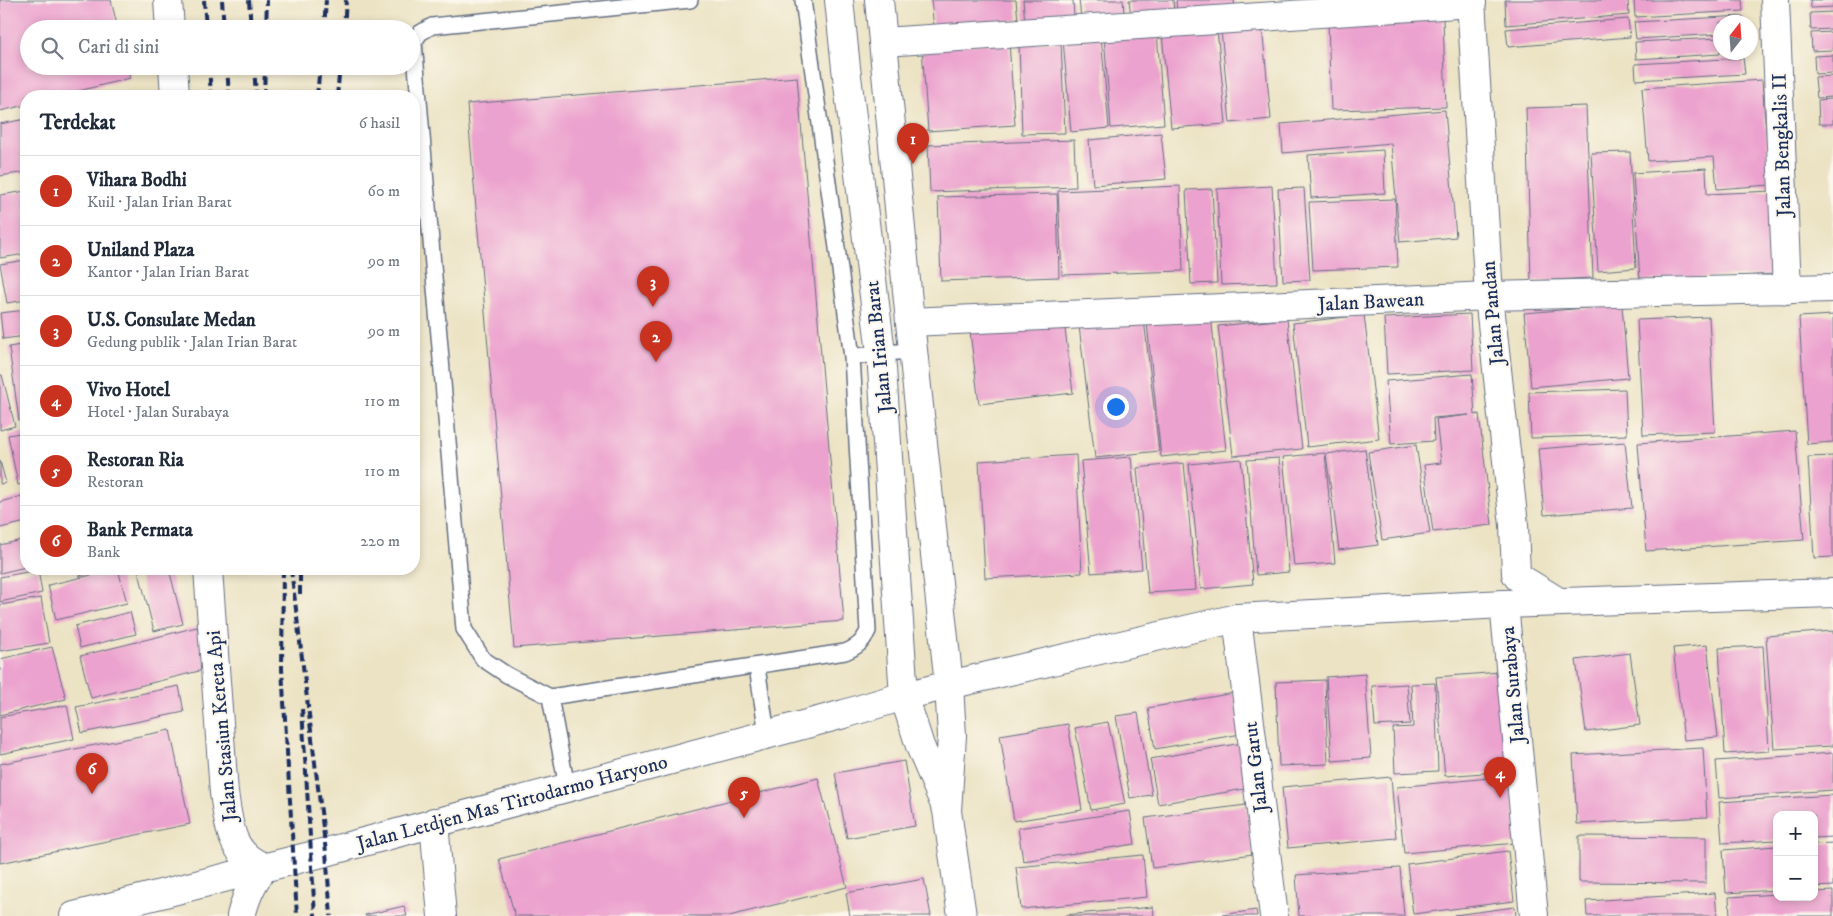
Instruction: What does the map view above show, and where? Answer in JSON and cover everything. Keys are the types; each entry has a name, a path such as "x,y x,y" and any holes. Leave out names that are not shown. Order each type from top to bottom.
{"main road":[{"path":"168,0 169,20"},
{"name":"Jalan Irian Barat","path":"839,0 880,353 904,696 920,746 947,811"},
{"name":"Jalan Irian Barat","path":"879,0 910,322 949,685 952,736 947,811"},
{"name":"Jalan Bengkalis II","path":"1775,0 1787,290"},
{"path":"883,42 1471,2"},
{"name":"Jalan Pandan","path":"1471,2 1489,296 1514,525 1516,574 1559,602"},
{"path":"174,75 175,90"},
{"name":"Jalan Bawean","path":"910,322 1489,296 1833,288"},
{"name":"Jalan Stasiun Kereta Api","path":"208,575 224,793 228,821 232,836 246,858 265,866"},
{"path":"1559,602 1833,593"},
{"name":"Jalan Letdjen Mas Tirtodarmo Haryono","path":"74,916 326,852 844,714 904,696 1237,618 1559,602"},
{"name":"Jalan Surabaya","path":"1504,604 1534,916"},
{"name":"Jalan Garut","path":"1237,618 1274,916"},
{"path":"947,811 962,916"},
{"path":"434,822 442,916"},
{"path":"240,916 248,893 256,877 265,866"}],"lane":[{"path":"420,33 432,26 690,0"},
{"path":"420,112 464,629 483,659 508,675 550,697 757,667 845,652 858,646 868,631 852,357 803,0"},
{"path":"417,75 418,90"},
{"path":"852,357 914,351"},
{"path":"757,667 768,734"},
{"path":"550,697 567,787"}],"building":[{"path":"0,0 111,0 116,20 20,20 20,75 129,75 130,78 83,90 20,90 20,106 0,111"},
{"path":"931,0 1016,0 1018,20 934,28"},
{"path":"1023,0 1073,0 1074,17 1025,22"},
{"path":"1079,0 1123,0 1124,13 1081,18"},
{"path":"1129,0 1173,0 1174,12 1131,17"},
{"path":"1176,0 1234,0 1235,8 1177,13"},
{"path":"1505,0 1628,0 1629,15 1506,25"},
{"path":"1742,0 1743,11 1635,17 1634,1"},
{"path":"1810,0 1833,0 1833,7 1811,8"},
{"path":"1833,12 1833,29 1811,30 1810,13"},
{"path":"1443,18 1446,107 1331,110 1328,22"},
{"path":"1713,18 1713,34 1636,39 1634,22"},
{"path":"1628,19 1630,37 1508,47 1506,29"},
{"path":"1262,27 1271,119 1230,123 1221,30"},
{"path":"1217,29 1226,124 1171,128 1162,34"},
{"path":"1157,32 1164,124 1111,128 1104,36"},
{"path":"1833,32 1833,50 1812,51 1811,33"},
{"path":"1101,36 1109,128 1071,132 1063,40"},
{"path":"1713,38 1713,54 1636,59 1635,42"},
{"path":"1009,42 1015,125 928,131 922,48"},
{"path":"1061,42 1065,133 1022,134 1019,44"},
{"path":"1833,55 1833,73 1815,74 1814,56"},
{"path":"1743,60 1745,74 1636,80 1635,64"},
{"path":"1833,76 1833,97 1817,98 1815,77"},
{"path":"797,77 844,621 514,648 467,104"},
{"path":"1762,80 1770,185 1717,189 1714,157 1648,161 1642,88"},
{"path":"1833,99 1833,124 1819,124 1818,100"},
{"path":"1586,106 1593,278 1531,281 1526,108"},
{"path":"1445,110 1456,237 1400,242 1391,143 1283,153 1281,124"},
{"path":"20,120 20,173 0,176 0,124"},
{"path":"1161,133 1166,179 1093,185 1089,140"},
{"path":"1074,140 1076,187 930,192 928,145"},
{"path":"1383,150 1385,193 1311,198 1308,155"},
{"path":"1630,152 1636,268 1598,271 1591,153"},
{"path":"1706,168 1707,194 1772,191 1778,274 1640,281 1633,173"},
{"path":"1180,186 1183,271 1062,275 1058,191"},
{"path":"1272,186 1277,283 1221,285 1217,189"},
{"path":"1304,188 1310,280 1283,281 1278,189"},
{"path":"1212,189 1217,283 1191,284 1186,190"},
{"path":"20,192 20,255 0,258 0,195"},
{"path":"1057,194 1059,277 941,281 938,197"},
{"path":"1395,199 1398,267 1313,270 1309,202"},
{"path":"20,261 20,301 7,303 0,264"},
{"path":"1622,305 1628,378 1531,387 1524,313"},
{"path":"20,311 20,337 3,339 0,313"},
{"path":"1470,314 1473,370 1387,374 1384,318"},
{"path":"1364,315 1379,439 1307,447 1293,323"},
{"path":"1833,315 1833,442 1807,444 1799,317"},
{"path":"1211,316 1226,450 1161,457 1147,323"},
{"path":"1709,317 1715,432 1643,435 1637,320"},
{"path":"1144,319 1159,451 1095,458 1079,326"},
{"path":"1287,319 1302,449 1233,456 1218,326"},
{"path":"1064,321 1073,393 979,404 970,332"},
{"path":"20,345 19,421 9,347"},
{"path":"1472,374 1475,415 1479,414 1492,525 1433,532 1424,465 1441,463 1436,419 1469,415 1433,418 1434,441 1391,444 1386,381"},
{"path":"0,375 2,375 15,426 0,430"},
{"path":"1625,389 1627,435 1531,438 1529,392"},
{"path":"1795,431 1804,540 1646,551 1638,443"},
{"path":"20,433 20,484 18,485 8,435"},
{"path":"1625,442 1632,508 1544,515 1538,449"},
{"path":"1416,445 1430,533 1382,540 1368,452"},
{"path":"1365,449 1378,545 1339,550 1326,454"},
{"path":"1325,453 1335,563 1294,566 1283,457"},
{"path":"1076,455 1082,573 985,578 979,461"},
{"path":"1833,456 1833,557 1814,558 1808,457"},
{"path":"1131,457 1142,569 1091,573 1081,461"},
{"path":"1279,458 1289,572 1256,575 1247,460"},
{"path":"1241,459 1253,584 1201,589 1189,464"},
{"path":"0,461 6,483 0,484"},
{"path":"1184,463 1196,590 1148,593 1137,468"},
{"path":"20,497 20,523 0,528 0,502"},
{"path":"20,540 20,568 0,573 0,545"},
{"path":"20,573 20,575 39,575 42,593 0,602 0,577"},
{"path":"92,575 120,575 127,603 56,620 48,585"},
{"path":"140,575 171,575 183,624 154,631"},
{"path":"41,598 49,643 0,651 0,605"},
{"path":"130,612 136,634 80,648 75,626"},
{"path":"197,627 207,669 91,698 80,656"},
{"path":"1833,631 1833,746 1774,749 1766,636"},
{"path":"1707,645 1718,737 1684,740 1673,648"},
{"path":"1763,646 1769,751 1725,754 1719,648"},
{"path":"52,647 66,699 0,715 0,659"},
{"path":"1630,653 1640,725 1586,732 1576,660"},
{"path":"1500,672 1508,771 1445,776 1436,677"},
{"path":"1365,674 1371,758 1332,761 1326,677"},
{"path":"1325,680 1328,764 1279,766 1276,682"},
{"path":"1435,683 1438,771 1395,773 1393,728 1413,727 1411,684"},
{"path":"1407,684 1410,724 1375,726 1372,686"},
{"path":"179,686 184,712 82,733 76,707"},
{"path":"1234,693 1241,734 1155,749 1148,708"},
{"path":"67,705 74,739 0,754 0,717"},
{"path":"1138,713 1152,795 1130,798 1116,716"},
{"path":"1108,722 1125,804 1091,810 1075,728"},
{"path":"1068,724 1082,810 1014,821 1000,735"},
{"path":"170,730 190,824 0,863 0,764"},
{"path":"1242,743 1250,788 1158,804 1150,759"},
{"path":"1703,748 1707,817 1577,824 1573,755"},
{"path":"1833,753 1833,790 1719,798 1716,761"},
{"path":"904,761 915,826 847,838 835,773"},
{"path":"1510,776 1517,843 1404,853 1397,787"},
{"path":"1391,777 1396,838 1288,848 1282,787"},
{"path":"818,778 847,887 729,916 515,916 499,859"},
{"path":"1833,795 1833,837 1818,838 1818,811 1773,811 1773,840 1722,843 1719,802"},
{"path":"1246,805 1253,854 1152,868 1145,818"},
{"path":"1130,811 1135,844 1023,861 1018,828"},
{"path":"1579,836 1706,837 1706,883 1579,882"},
{"path":"1833,843 1833,886 1818,887 1818,844"},
{"path":"1773,846 1773,890 1726,893 1723,850"},
{"path":"1508,851 1514,901 1413,914 1407,864"},
{"path":"1143,855 1147,897 1021,909 1016,867"},
{"path":"1400,868 1404,916 1299,916 1296,875"},
{"path":"924,879 931,916 850,916 846,893"},
{"path":"1833,891 1833,916 1730,916 1729,897 1773,894 1773,901 1818,901 1818,892"},
{"path":"1715,893 1717,916 1587,916 1586,901"},
{"path":"404,906 407,916 365,916 365,915"},
{"path":"1153,907 1154,916 1065,916 1065,915"},
{"path":"1515,907 1516,916 1454,916 1454,915"},
{"path":"1256,910 1257,916 1222,916 1222,915"}],"railway":[{"path":"204,0 205,20"},
{"path":"222,0 223,20"},
{"path":"249,0 250,20"},
{"path":"266,20 267,0"},
{"path":"325,20 326,0"},
{"path":"345,20 346,0"},
{"path":"210,75 211,90"},
{"path":"228,75 229,90"},
{"path":"255,75 256,90"},
{"path":"264,90 265,75"},
{"path":"318,90 319,75"},
{"path":"338,90 339,75"},
{"path":"283,575 282,669 297,916"},
{"path":"292,575 326,852 331,916"},
{"path":"300,575 300,594"},
{"path":"302,709 315,916"}],"place":[{"name":"Vihara Bodhi","path":"913,164"},
{"name":"U.S. Consulate Medan","path":"653,307"},
{"name":"Uniland Plaza","path":"656,362"},
{"name":"Bank Permata","path":"92,794"},
{"name":"Vivo Hotel","path":"1500,798"},
{"name":"Restoran Ria","path":"744,818"}]}
